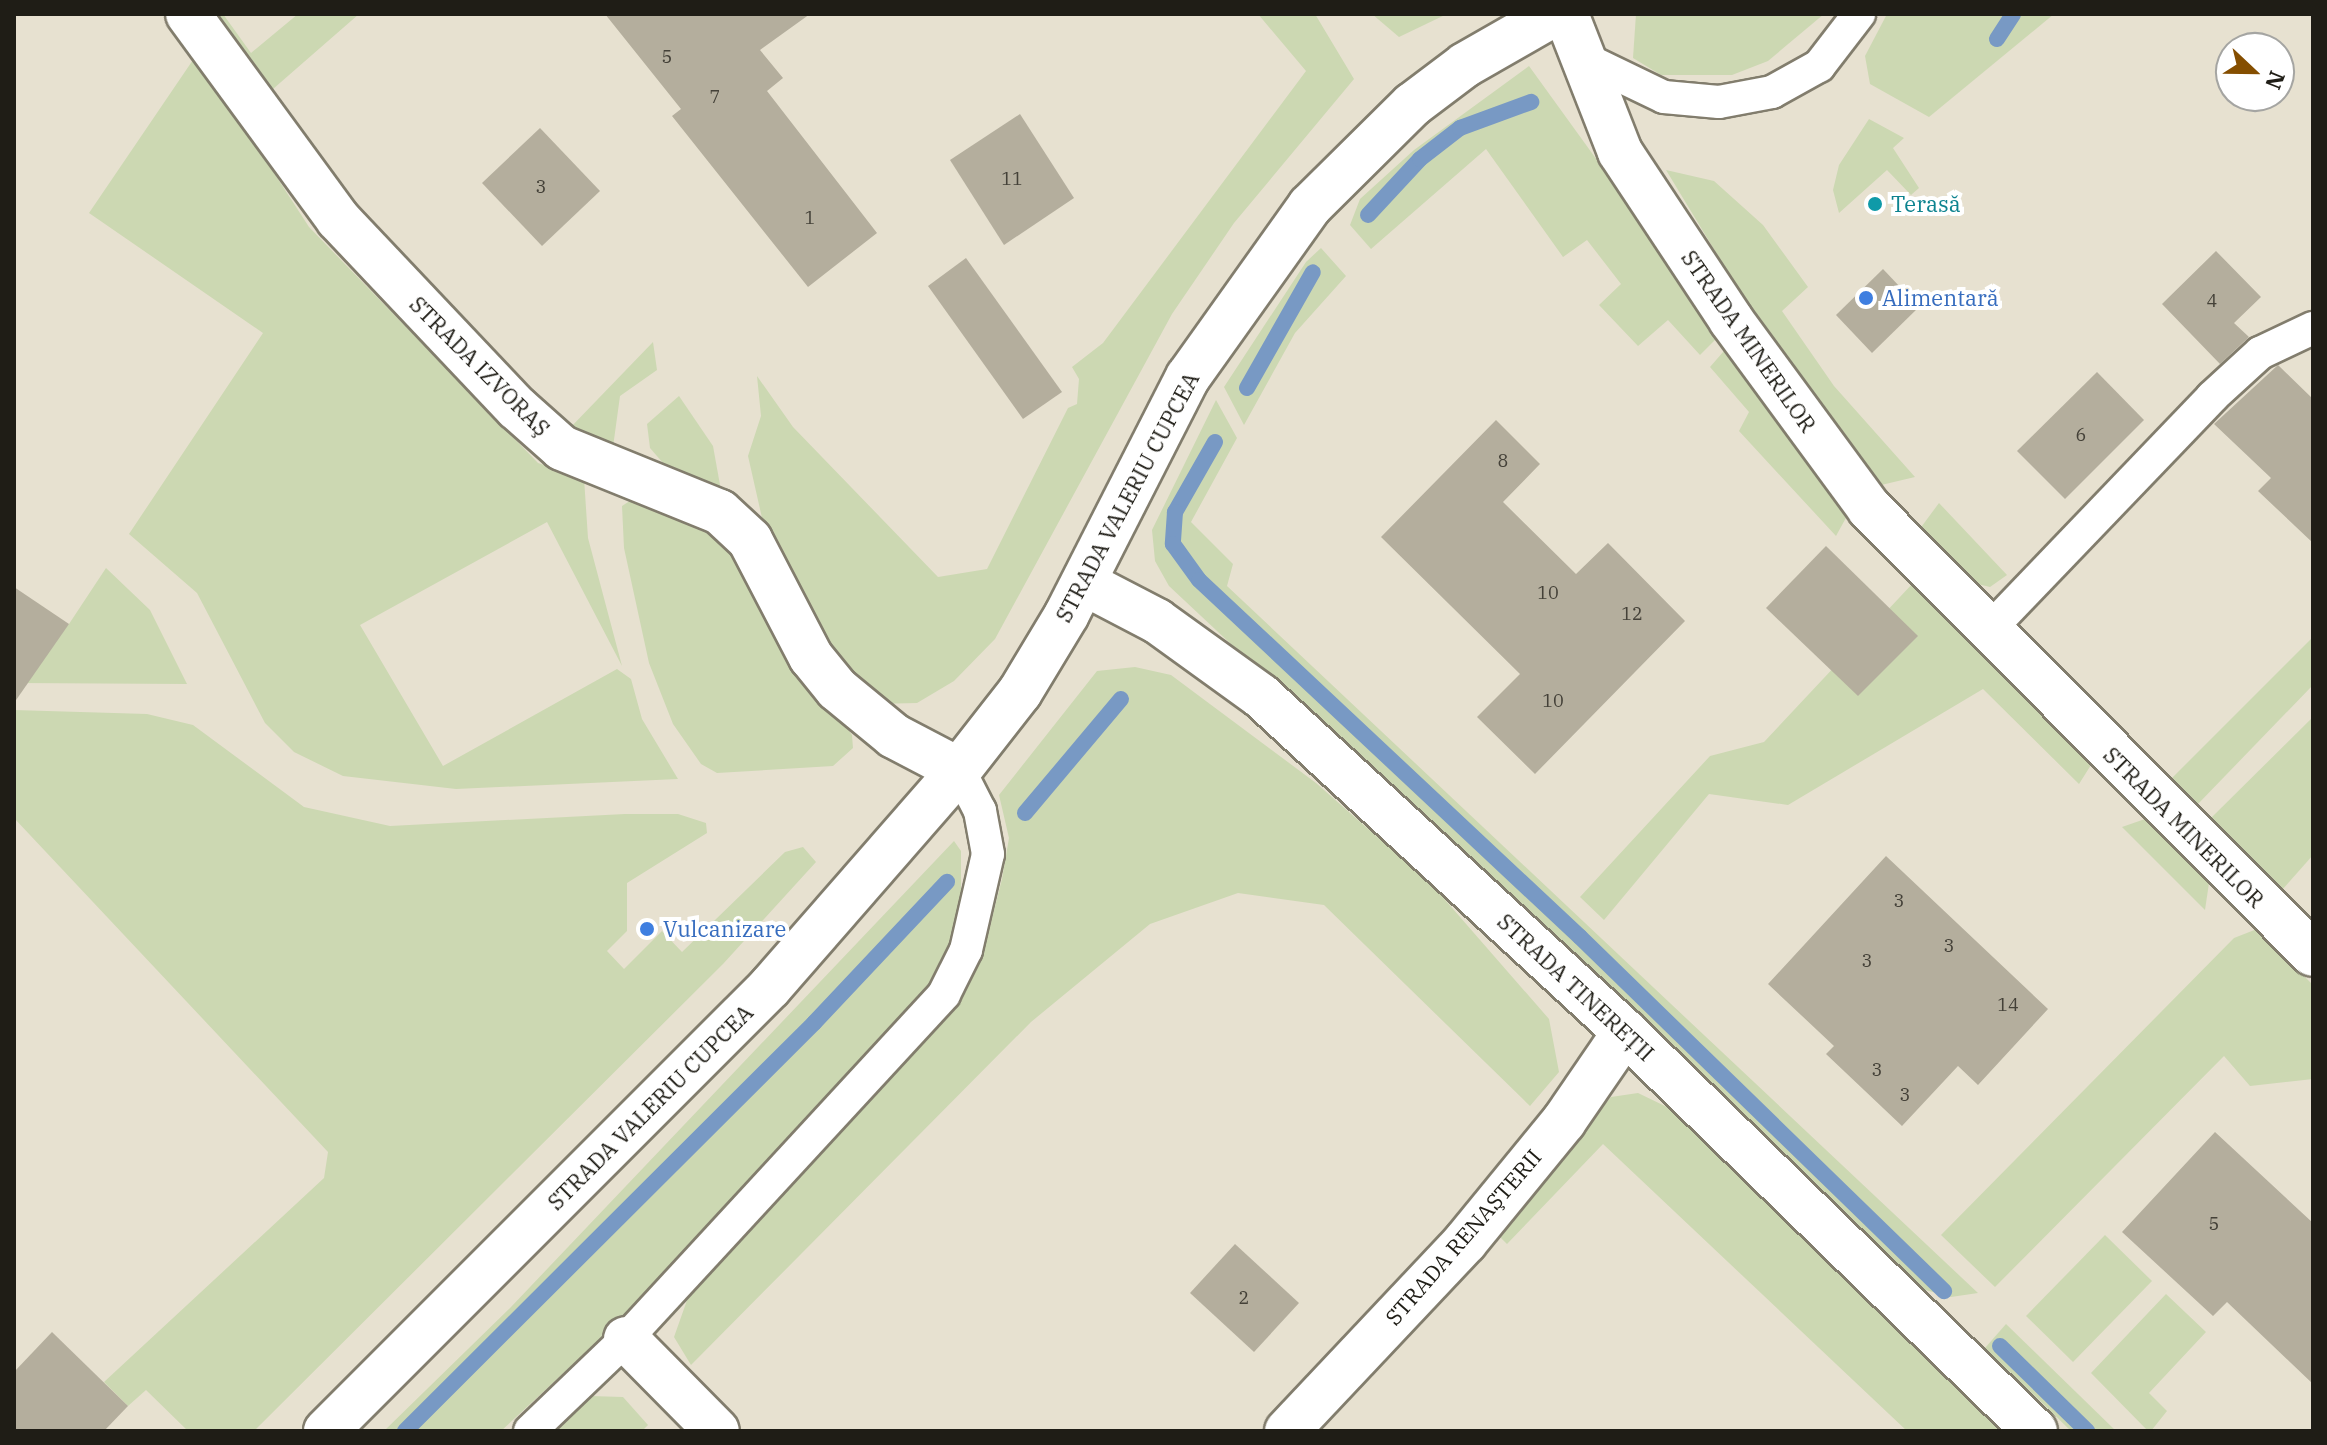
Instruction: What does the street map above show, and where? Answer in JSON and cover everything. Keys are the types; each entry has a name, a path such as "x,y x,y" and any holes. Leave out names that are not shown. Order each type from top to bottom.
{"street":[{"name":"STRADA IZVORAŞ","path":"188,14 338,219 517,408 562,448 720,512 750,540 811,657 837,689 894,736 959,770"},
{"name":"STRADA VALERIU CUPCEA","path":"326,1431 770,987 959,770 1020,692 1084,583 1188,377 1310,206 1412,105 1465,65 1554,14"},
{"name":"STRADA MINERILOR","path":"1566,14 1587,60 1620,152 1731,320 1869,508 1987,632 2313,954"},
{"name":"STRADA TINEREŢII","path":"1084,583 1157,621 1261,696 1625,1032 2035,1431"},
{"name":"STRADA RENAŞTERII","path":"1287,1431 1465,1242 1564,1121 1625,1032"},
{"path":"626,1339 717,1431"}],"lane":[{"path":"1587,60 1664,97 1719,102 1772,92 1819,66 1859,14"},
{"path":"1987,632 2212,397 2260,353 2313,328"},
{"path":"530,1431 626,1339 944,994 966,950 988,854 980,811 959,770"}],"green space":[{"path":"209,14 223,14 251,53 298,14 359,14 273,89 257,86"},
{"path":"1258,14 1315,14 1354,79 1234,223 1172,314 995,639 954,681 917,703 875,704 847,676 767,540 748,456 761,416 757,376 793,427 938,577 987,569 1068,408 1077,404 1079,379 1072,367 1103,343 1306,71"},
{"path":"1372,14 1447,14 1399,37"},
{"path":"1636,14 1824,14 1768,61 1732,75 1661,75 1633,58"},
{"path":"1887,14 2054,14 1929,117 1870,84 1865,56"},
{"path":"197,54 309,227 538,463 584,478 588,538 622,666 547,522 360,625 443,766 617,669 631,679 642,719 678,779 456,789 343,776 294,752 265,723 197,593 129,534 263,333 89,213"},
{"path":"1529,66 1722,333 1700,355 1668,320 1638,346 1599,305 1621,284 1587,240 1563,257 1486,149 1371,249 1350,225 1360,199 1414,150"},
{"path":"1869,119 1904,138 1893,148 1919,188 1911,195 1887,170 1839,213 1833,190 1839,165"},
{"path":"1666,170 1714,181 1763,225 1808,287 1782,311 1834,386 1915,477 1877,486 1769,340"},
{"path":"1321,248 1346,276 1295,333 1244,425 1224,387 1306,262"},
{"path":"653,342 657,370 620,396 613,447 569,429"},
{"path":"1730,344 1847,516 1836,536 1739,431 1749,412 1710,367"},
{"path":"679,396 713,446 722,496 663,463 650,448 647,424"},
{"path":"1216,400 1237,438 1191,522 1233,564 1227,586 1978,1293 1951,1297 1918,1288 1169,586 1155,561 1152,530"},
{"path":"639,495 706,517 748,571 788,643 852,735 853,748 833,766 717,773 701,764 673,724 649,663 624,548 622,506"},
{"path":"1939,503 2007,575 1990,587 1969,582 1919,530"},
{"path":"106,568 150,610 187,684 16,683 69,624"},
{"path":"1914,582 2091,765 2079,784 1983,689 1788,805 1709,794 1604,920 1580,897 1710,756 1764,742"},
{"path":"2313,637 2313,685 2197,805 2171,779"},
{"path":"1135,667 1171,675 1316,783 1433,886 1549,1019 1559,1072 1530,1106 1324,905 1238,893 1150,924 1031,1022 691,1365 674,1337 691,1289 958,1004 984,949 1002,879 1009,838 999,795 1097,671"},
{"path":"14,710 147,714 193,725 304,807 390,826 625,814 678,814 706,823 707,833 627,883 627,931 607,951 624,969 662,931 682,952 785,852 803,847 816,862 723,964 254,1431 188,1431 146,1390 128,1406 104,1382 324,1178 328,1152 14,818"},
{"path":"2313,717 2313,855 2282,890 2211,818"},
{"path":"2145,819 2209,883 2205,910 2122,827"},
{"path":"954,841 961,851 961,911 949,953 918,1009 610,1330 501,1431 384,1431 511,1307"},
{"path":"2257,929 2313,985 2313,1079 2250,1086 2224,1056 1995,1287 1941,1235 2234,938"},
{"path":"1638,1093 1667,1107 2012,1431 1907,1431 1603,1144 1507,1244 1497,1234 1611,1097"},
{"path":"2105,1235 2152,1281 2073,1362 2026,1316"},
{"path":"2166,1294 2206,1332 2149,1393 2167,1411 2148,1431 2091,1373"},
{"path":"2006,1324 2116,1431 2071,1431 1985,1348"},
{"path":"590,1396 623,1397 648,1425 642,1431 556,1431"}],"building":[{"path":"605,14 810,14 760,50 783,78 767,91 877,233 808,287 672,116 681,109"},
{"path":"1020,114 1074,198 1004,245 950,160"},
{"path":"540,128 600,191 542,246 482,183"},
{"path":"2216,251 2261,297 2234,323 2249,337 2220,364 2162,304"},
{"path":"966,258 1062,392 1023,419 928,286"},
{"path":"1883,269 1919,307 1872,353 1836,315"},
{"path":"2278,365 2313,399 2313,543 2258,491 2271,478 2214,424"},
{"path":"2097,372 2144,420 2065,499 2017,451"},
{"path":"1496,420 1540,464 1503,502 1576,574 1608,543 1685,621 1535,774 1477,717 1520,674 1381,537"},
{"path":"1826,546 1918,636 1858,696 1766,608"},
{"path":"14,587 69,624 14,703"},
{"path":"1886,856 2048,1009 1978,1085 1958,1066 1902,1126 1826,1054 1834,1046 1768,984"},
{"path":"2215,1132 2313,1223 2313,1384 2227,1302 2213,1316 2122,1232"},
{"path":"1235,1244 1299,1303 1254,1352 1190,1293"},
{"path":"52,1332 128,1406 104,1431 14,1431 14,1372"}],"waterway":[{"path":"1997,39 2013,14"},
{"path":"1368,215 1420,159 1460,128 1531,102"},
{"path":"1247,388 1313,272"},
{"path":"1215,442 1175,512 1173,544 1199,580 1580,937 1944,1291"},
{"path":"1025,813 1121,699"},
{"path":"405,1431 814,1023 947,882"},
{"path":"2000,1346 2087,1431"}],"place":[{"name":"Terasă","path":"1875,204"},
{"name":"Alimentară","path":"1866,298"},
{"name":"Vulcanizare","path":"647,929"}]}
